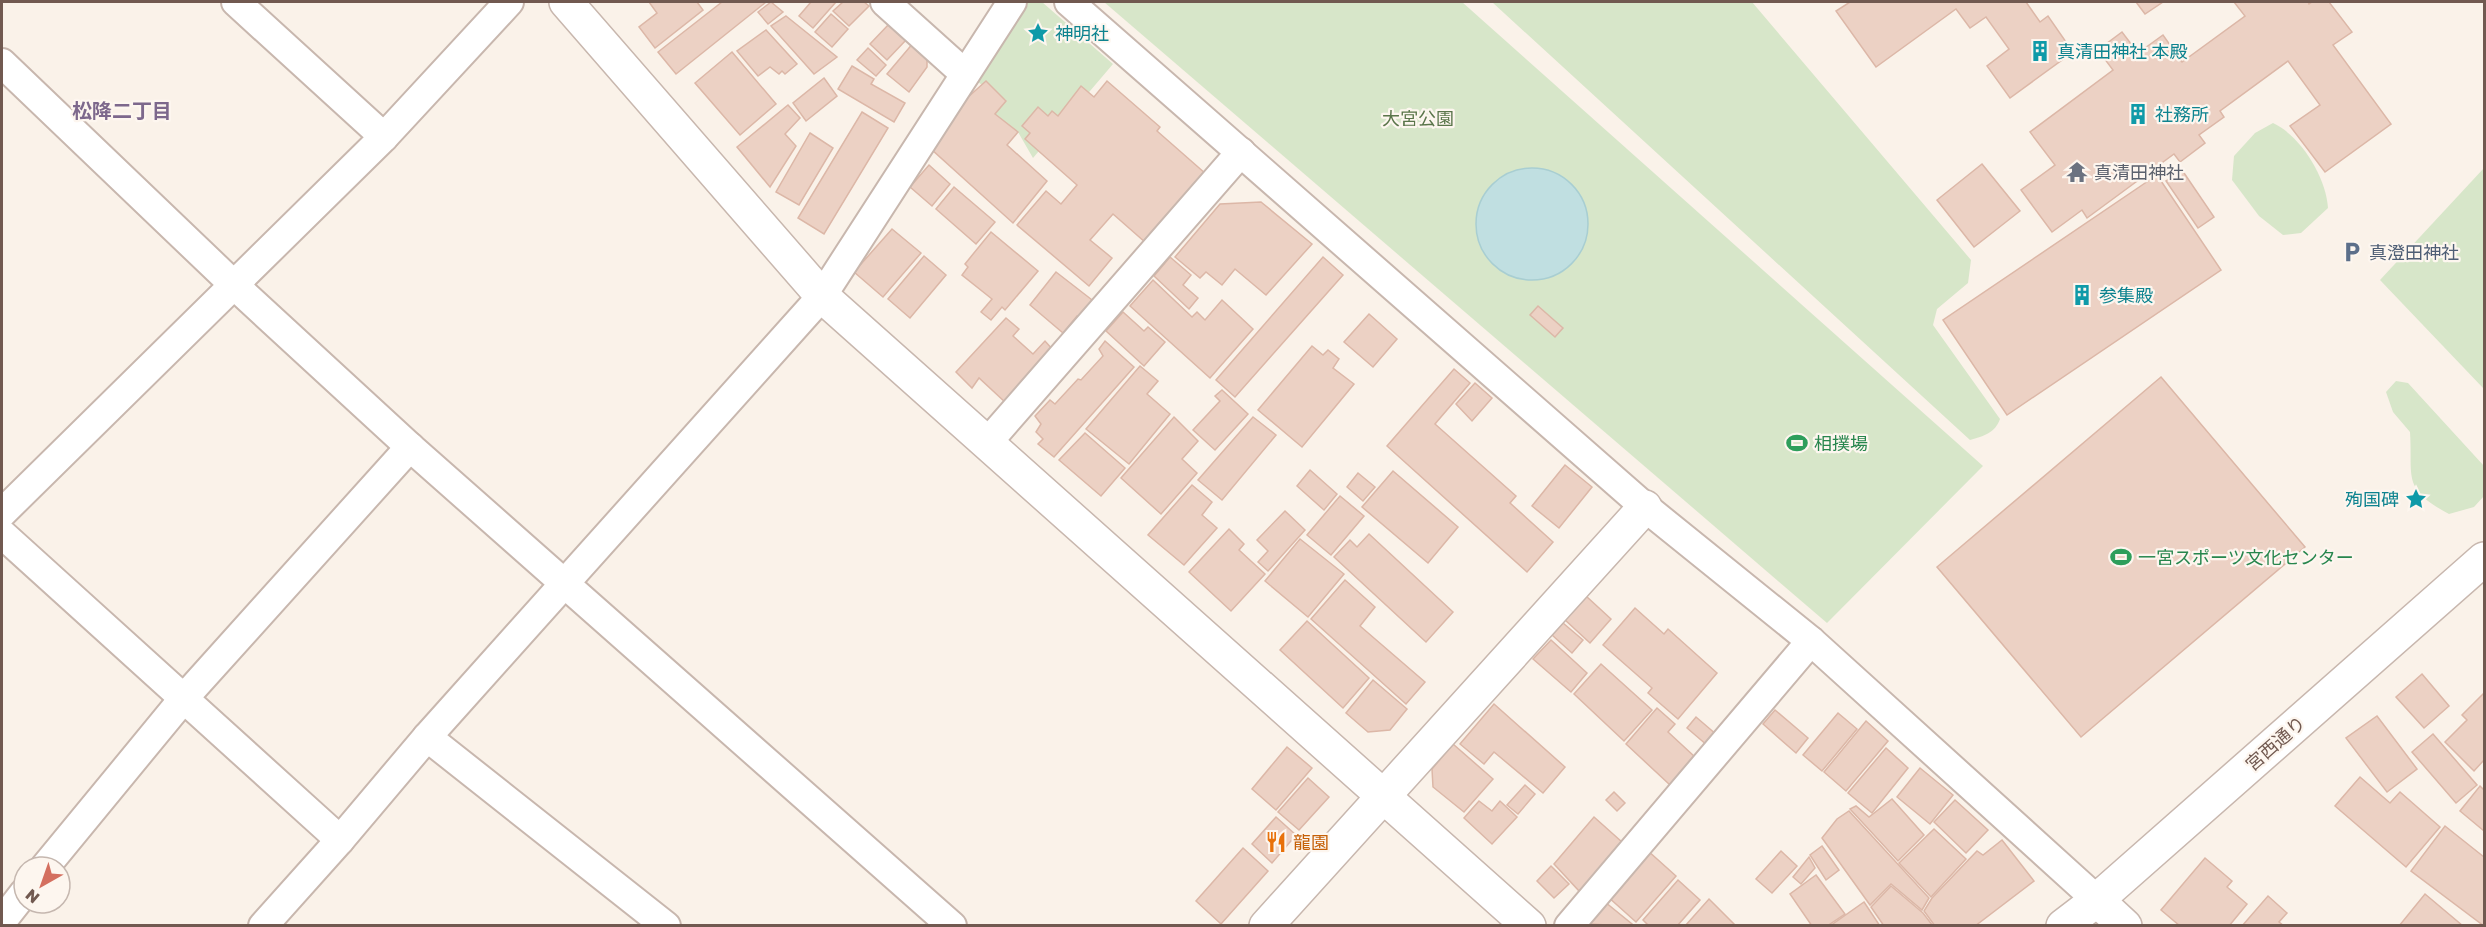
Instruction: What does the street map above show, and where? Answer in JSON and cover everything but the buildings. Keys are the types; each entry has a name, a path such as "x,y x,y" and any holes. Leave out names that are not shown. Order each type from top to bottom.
{"street":[{"path":"236,2 384,137"},
{"path":"2,513 384,137 509,2"},
{"path":"566,2 822,296 1529,926"},
{"path":"885,2 965,74"},
{"path":"263,926 427,737 822,296 1012,2"},
{"path":"1069,2 1645,507 1811,641 2125,926"},
{"path":"2,63 234,285 410,447 952,926"},
{"path":"987,443 1241,152"},
{"path":"55,855 184,698 410,447"},
{"path":"1266,926 1645,507"},
{"path":"2,534 340,840"},
{"name":"宮西通り","path":"2063,926 2097,900 2484,559"},
{"path":"1569,926 1811,641"},
{"path":"427,737 666,926"},
{"path":"2,921 12,908"}],"green space":[{"path":"1024,2 1042,2 1113,64 1033,158 1018,132 995,114 1006,100 965,74"},
{"name":"大宮公園","path":"1104,2 1462,2 1983,466 1827,623"},
{"path":"1492,2 1752,2 1971,260 1968,283 1937,309 1933,325 2000,419 1995,428 1970,440"},
{"path":"2273,123 2293,137 2302,147 2317,171 2326,196 2328,208 2301,233 2283,235 2259,216 2232,180 2234,156 2255,133"},
{"path":"2484,168 2484,389 2380,280"},
{"path":"2396,381 2408,383 2484,466 2484,496 2474,507 2449,514 2423,497 2416,489 2411,471 2410,432 2393,412 2386,392"}],"water":[{"path":"1532,168 1553,172 1572,184 1584,203 1588,224 1584,245 1572,264 1553,276 1532,280 1511,276 1492,264 1480,245 1476,224 1480,203 1492,184 1511,172"}],"place":[{"name":"神明社","path":"1038,33"},
{"name":"真清田神社 本殿","path":"2040,51"},
{"name":"社務所","path":"2138,114"},
{"name":"真清田神社","path":"2077,172"},
{"name":"真澄田神社","path":"2352,252"},
{"name":"参集殿","path":"2082,295"},
{"name":"相撲場","path":"1797,443"},
{"name":"殉国碑","path":"2416,499"},
{"name":"一宮スポーツ文化センター","path":"2121,557"},
{"name":"龍園","path":"1276,842"}],"district":[{"name":"松降二丁目","path":"122,110"}]}
